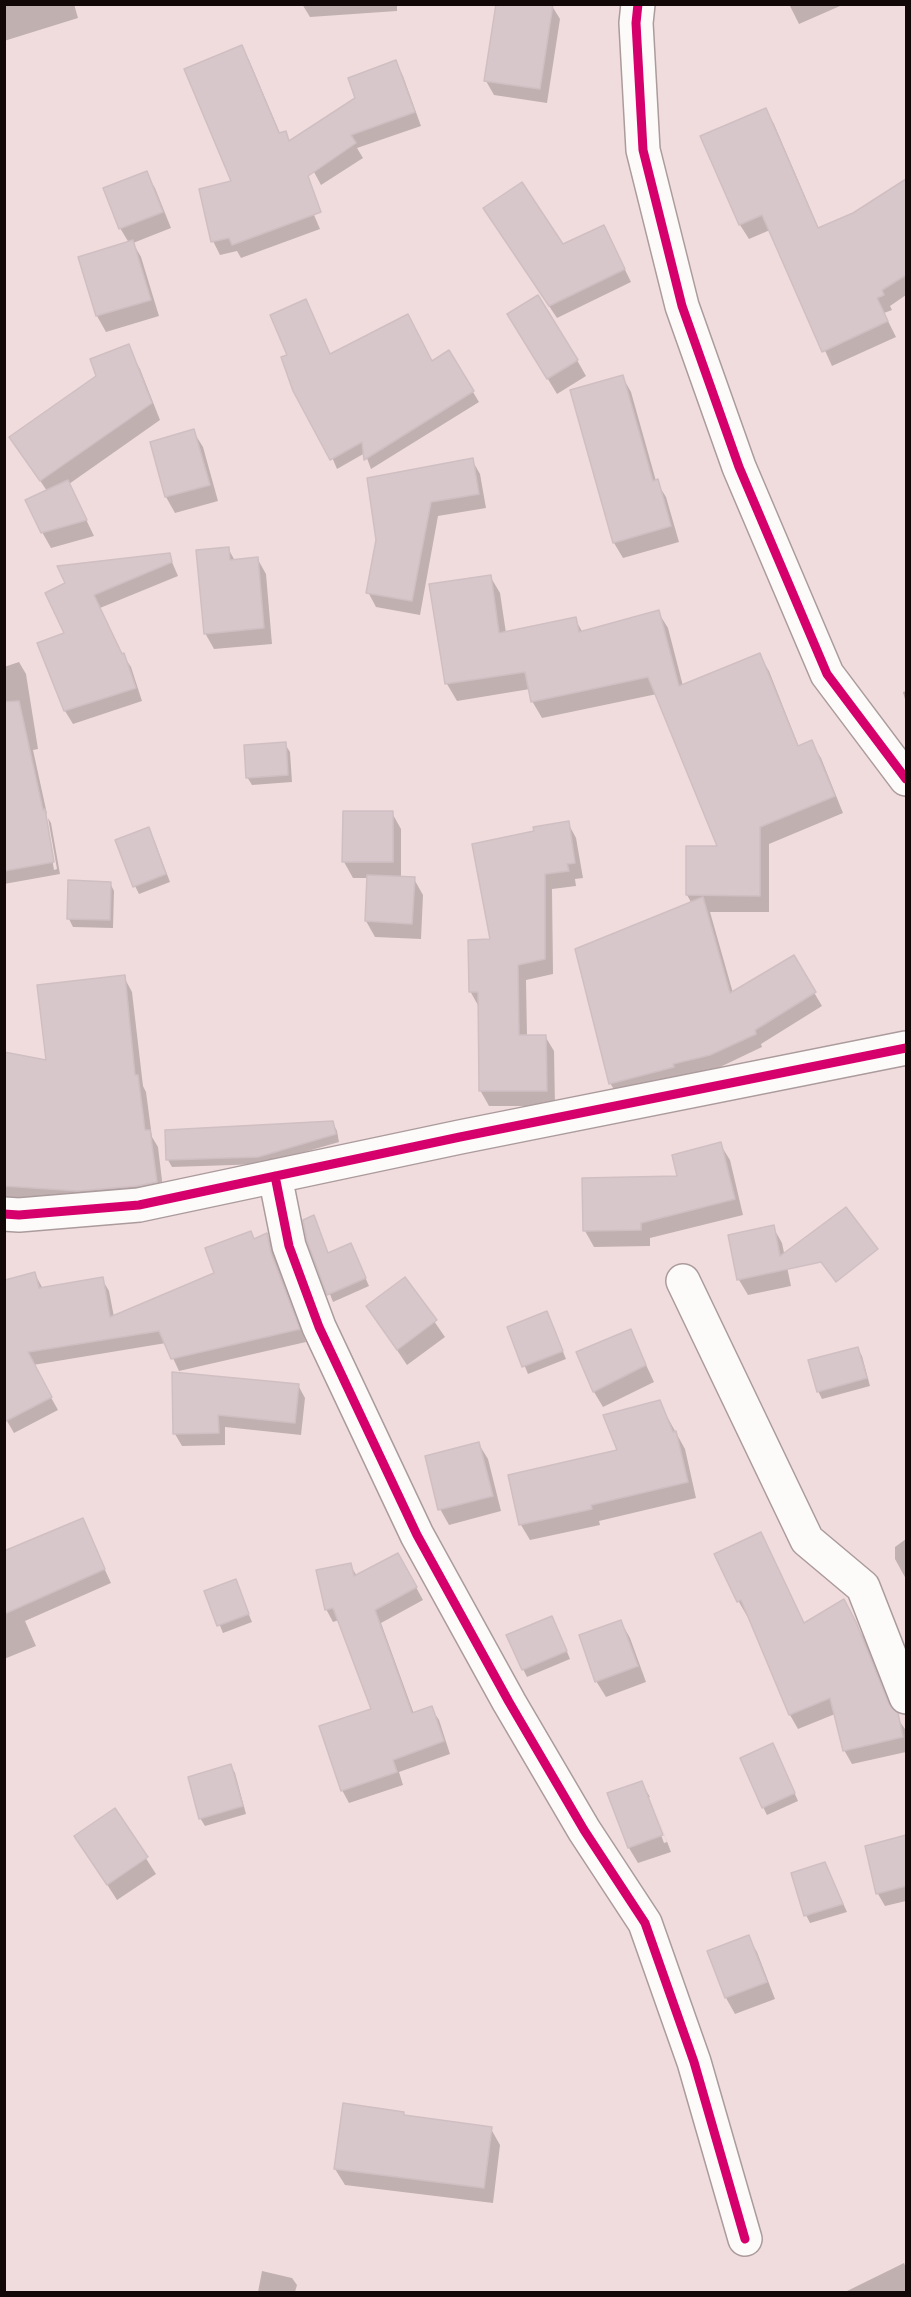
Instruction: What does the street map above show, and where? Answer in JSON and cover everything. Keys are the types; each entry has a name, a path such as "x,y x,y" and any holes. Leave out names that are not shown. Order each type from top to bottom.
{"street":[{"path":"638,4 636,23 643,150 682,306 739,468 827,674 906,779"},
{"path":"4,1214 19,1215 139,1205 460,1137 906,1048"},
{"path":"275,1176 288,1246 319,1327 417,1535 509,1702 584,1830 645,1923 694,2062 745,2239"},
{"path":"683,1281 807,1540 863,1587 906,1697"}],"building":[{"path":"496,4 553,4 540,89 484,81"},
{"path":"242,45 279,133 286,131 289,141 355,98 348,78 396,60 415,112 351,135 356,143 308,176 321,212 232,245 229,238 211,242 199,189 231,181 184,69"},
{"path":"766,108 818,228 853,213 906,179 906,275 882,290 884,295 877,298 888,321 822,352 762,215 739,225 700,136"},
{"path":"147,171 163,212 119,229 103,188"},
{"path":"522,182 563,244 604,225 625,269 549,306 483,208"},
{"path":"133,240 151,300 96,316 78,257"},
{"path":"538,295 578,360 547,379 507,314"},
{"path":"306,299 330,354 408,314 432,361 449,350 474,391 364,460 362,442 330,460 293,391 281,357 287,355 270,315"},
{"path":"129,344 152,403 40,481 9,437 96,376 90,359"},
{"path":"623,375 653,481 658,479 671,526 613,543 570,390"},
{"path":"194,429 210,485 165,497 150,442"},
{"path":"473,458 479,494 431,502 412,601 366,593 376,540 367,478"},
{"path":"68,480 87,520 41,533 25,500"},
{"path":"229,547 230,560 258,557 264,628 204,634 196,550"},
{"path":"170,553 172,562 94,595 122,654 124,653 136,688 64,711 37,643 64,633 45,593 65,583 57,566"},
{"path":"491,575 499,633 576,617 579,632 659,610 679,686 760,653 798,746 812,740 835,796 760,827 760,896 686,895 686,846 717,846 648,677 531,702 525,672 445,684 429,584"},
{"path":"19,701 43,810 45,809 54,862 4,871 4,702"},
{"path":"286,742 288,775 246,778 244,745"},
{"path":"343,811 393,811 393,862 342,862"},
{"path":"569,821 575,863 567,864 569,871 545,874 545,959 518,965 519,1035 546,1035 547,1091 479,1091 478,992 469,992 468,940 490,939 472,844 534,831 533,827"},
{"path":"149,827 166,874 133,887 115,840"},
{"path":"367,875 415,877 412,924 365,921"},
{"path":"68,880 111,882 110,920 67,919"},
{"path":"703,897 730,993 794,955 816,992 755,1030 756,1034 710,1055 609,1084 575,949"},
{"path":"125,975 135,1075 138,1075 145,1130 150,1130 157,1182 78,1191 4,1186 4,1052 46,1060 37,985"},
{"path":"333,1121 336,1134 258,1157 166,1160 165,1130"},
{"path":"721,1142 735,1199 641,1223 641,1230 583,1231 582,1178 677,1176 672,1155"},
{"path":"846,1207 878,1249 836,1282 821,1262 737,1280 728,1235 774,1225 780,1256"},
{"path":"314,1215 328,1253 351,1243 366,1278 327,1295 307,1241 303,1220"},
{"path":"251,1231 254,1239 267,1233 271,1253 300,1329 171,1359 159,1331 28,1352 52,1397 4,1422 5,1280 35,1272 39,1288 103,1277 110,1317 214,1273 205,1248"},
{"path":"405,1277 437,1320 397,1350 366,1306"},
{"path":"547,1311 563,1351 522,1367 507,1327"},
{"path":"631,1329 646,1365 593,1392 576,1352"},
{"path":"858,1347 867,1378 817,1392 808,1360"},
{"path":"172,1372 299,1384 295,1423 218,1415 219,1433 173,1434"},
{"path":"660,1400 673,1432 676,1431 688,1482 591,1505 592,1509 519,1525 508,1475 617,1450 603,1415"},
{"path":"479,1442 493,1496 438,1510 425,1456"},
{"path":"83,1518 105,1569 4,1614 4,1551"},
{"path":"761,1532 804,1623 844,1599 856,1622 889,1704 898,1713 903,1737 843,1751 830,1698 789,1715 741,1600 737,1602 714,1554"},
{"path":"398,1553 417,1587 375,1610 412,1713 432,1706 444,1741 393,1760 397,1772 341,1791 319,1726 371,1709 333,1608 325,1610 316,1570 351,1563 354,1576"},
{"path":"236,1579 249,1614 217,1626 204,1591"},
{"path":"552,1616 567,1651 522,1670 506,1635"},
{"path":"621,1620 638,1666 595,1682 579,1635"},
{"path":"773,1743 795,1793 762,1808 740,1758"},
{"path":"231,1764 243,1806 199,1819 188,1777"},
{"path":"642,1781 663,1835 628,1848 607,1793"},
{"path":"115,1808 148,1857 107,1885 74,1836"},
{"path":"906,1835 906,1886 876,1894 865,1846"},
{"path":"825,1862 843,1904 804,1916 791,1873"},
{"path":"749,1935 767,1982 725,1998 707,1951"},
{"path":"343,2103 404,2112 404,2115 492,2127 484,2188 334,2169"}],"cycle path":[{"path":"638,4 636,23 643,150 682,306 739,467 827,674 906,779"},
{"path":"4,1214 19,1215 139,1205 460,1137 906,1048"},
{"path":"275,1176 289,1246 319,1327 417,1535 509,1702 584,1830 645,1923 694,2062 745,2239"}]}
